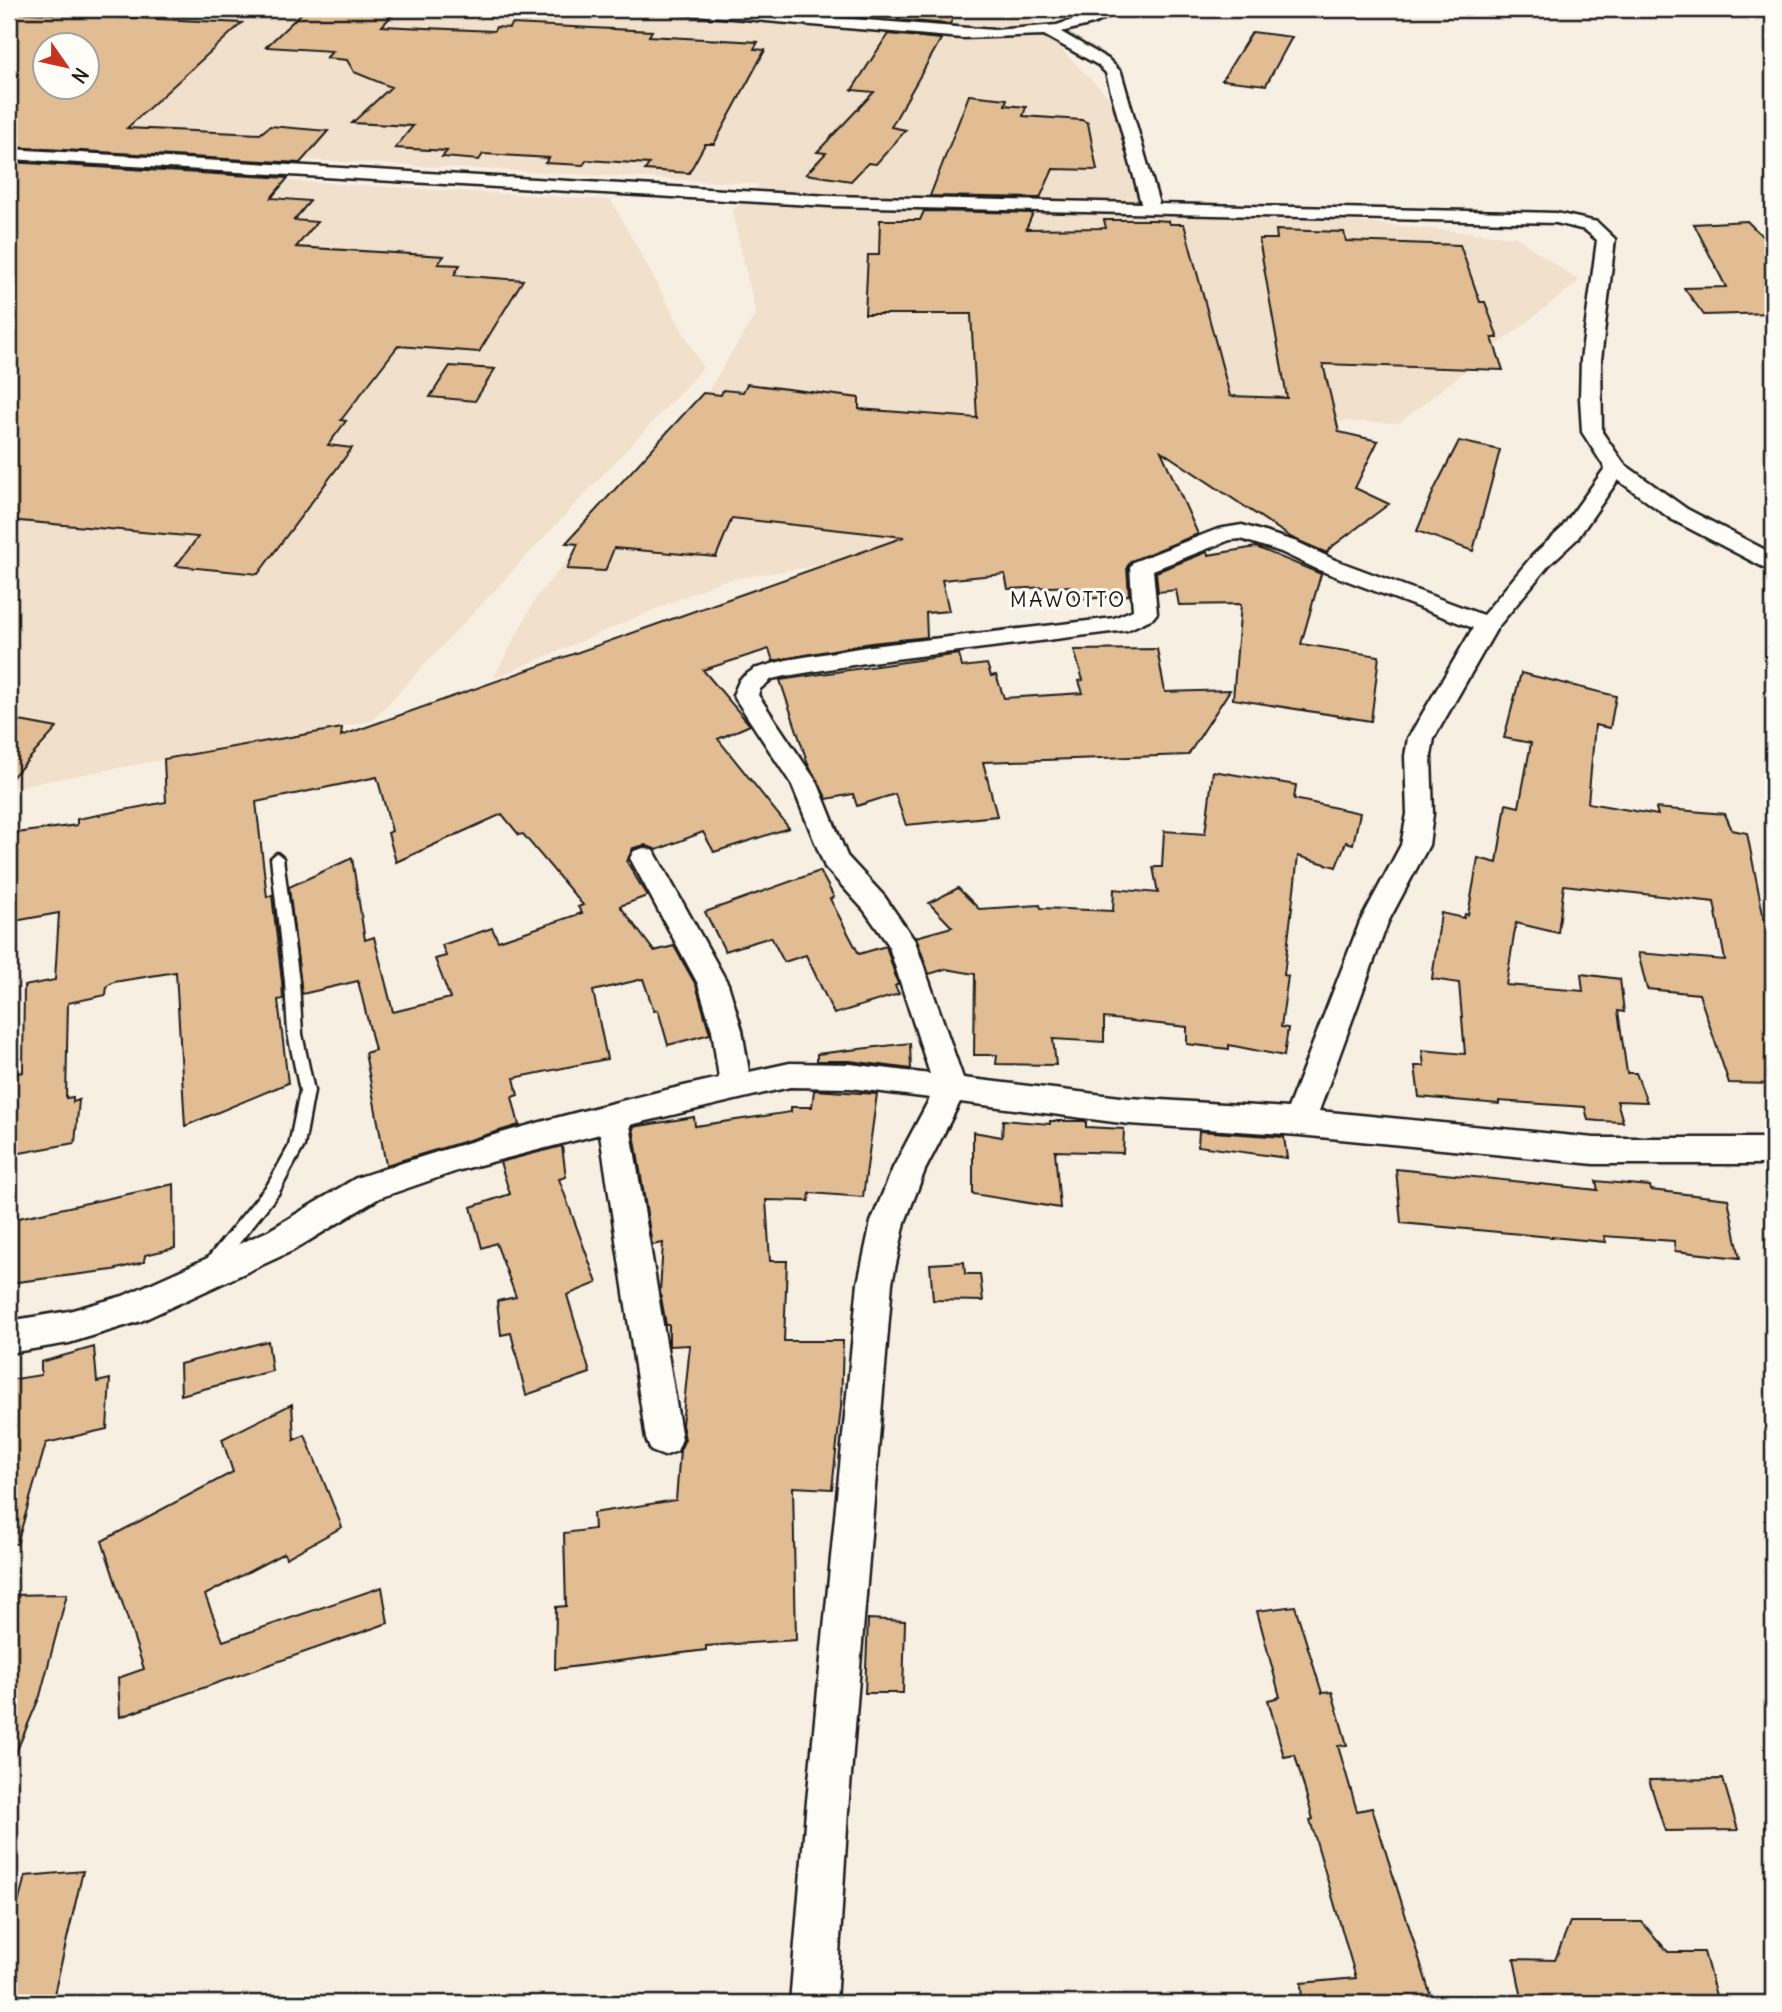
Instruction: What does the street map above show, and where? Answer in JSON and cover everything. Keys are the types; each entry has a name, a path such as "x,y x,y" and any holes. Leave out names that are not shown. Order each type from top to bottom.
{"street":[{"path":"673,9 963,32 1048,31 1096,20 1118,9"},
{"path":"1048,31 1103,62 1113,72 1151,207"},
{"path":"9,155 830,201 1556,218 1591,226 1606,239 1591,360 1592,432 1616,468 1679,514 1773,563"},
{"path":"1299,1122 1374,922 1415,845 1420,814 1418,755 1421,738 1487,625 1541,560 1569,534 1616,468"},
{"path":"813,2003 827,1811 874,1283 888,1222 909,1168 951,1089 901,941 874,903 835,860 805,784 745,695 750,685 764,674 798,666 871,654 1119,625 1145,612 1141,567 1226,534 1242,532 1289,547 1327,565 1487,625"},
{"path":"644,858 713,985 727,1030 736,1087"},
{"path":"9,1337 69,1327 129,1310 280,1241 368,1188 460,1157 614,1118 645,1107 790,1075 850,1076 1129,1111 1299,1122 1594,1150 1773,1151"},
{"path":"614,1118 664,1438"}],"lane":[{"path":"200,1279 273,1189 296,1146 307,1091 295,1034 292,982 277,858"}],"shaded area":[{"path":"9,9 1065,9 1028,15 1126,115 1155,203 1516,237 1579,281 1399,423 1229,418 1148,452 1122,516 721,581 493,679 537,596 703,399 756,314 732,212 759,184 9,144"},
{"path":"9,164 611,200 703,368 372,721 9,788"}],"building":[{"path":"306,9 398,9 382,26 494,31 496,27 509,28 512,24 652,31 649,36 758,42 754,49 765,50 714,144 705,144 689,173 645,170 649,164 587,160 583,165 545,163 549,158 483,154 479,160 442,157 447,151 395,148 413,126 352,123 391,87 354,72 347,60 326,58 333,51 266,47"},
{"path":"904,9 958,9 950,24 897,20"},
{"path":"9,12 242,23 127,128 260,134 270,126 328,131 300,163 9,147"},
{"path":"1252,32 1292,37 1266,85 1222,80"},
{"path":"888,34 941,39 891,127 906,130 876,164 868,163 851,181 806,174 826,153 817,152 874,92 852,90"},
{"path":"969,95 1007,99 1005,105 1026,107 1023,116 1082,120 1088,123 1097,170 1053,169 1040,198 930,196"},
{"path":"9,162 288,178 271,198 310,201 294,220 317,222 296,247 444,256 438,264 460,265 454,275 523,280 479,352 398,346 341,420 346,421 328,445 352,448 258,574 176,566 198,537 9,520"},
{"path":"924,211 1033,213 1026,229 1106,228 1104,220 1153,220 1184,224 1230,396 1287,398 1259,239 1277,239 1276,230 1344,232 1346,241 1460,245 1480,302 1485,302 1498,338 1492,338 1503,370 1323,364 1339,432 1378,441 1355,488 1389,504 1327,553 1292,538 1161,451 1198,534 1131,561 1127,567 1129,595 1075,600 1071,586 1008,589 1005,574 942,580 949,611 926,613 927,637 871,643 773,661 769,649 703,670 750,725 718,739 789,828 714,852 703,832 657,850 645,845 633,848 627,862 647,896 620,906 654,951 674,946 696,985 710,1034 668,1045 658,1010 654,1011 643,979 593,991 607,1059 514,1078 518,1095 512,1097 519,1125 386,1165 365,1053 375,1050 358,981 302,994 289,887 352,858 365,940 374,937 393,1012 450,998 435,959 446,956 442,945 492,928 498,941 582,913 578,907 583,905 523,834 519,835 502,814 396,862 388,833 392,831 377,777 256,802 267,897 272,895 282,982 283,999 278,1000 288,1083 185,1126 176,972 114,982 107,986 106,995 68,1003 66,1098 73,1097 73,1102 79,1100 75,1143 9,1155 9,1075 23,1072 24,986 55,980 59,913 9,922 9,834 77,825 77,819 166,802 164,759 342,728 341,736 904,537 732,518 716,557 614,548 605,571 567,569 578,544 566,543 703,393 721,395 723,390 743,392 747,384 859,398 859,409 977,418 971,314 865,314 868,255 879,255 880,220 920,220"},
{"path":"1747,221 1773,247 1773,313 1704,315 1684,288 1726,287 1694,224"},
{"path":"450,366 495,369 475,401 430,397"},
{"path":"1459,441 1500,450 1473,551 1417,531"},
{"path":"1256,547 1321,574 1301,644 1379,656 1371,721 1233,699 1241,604 1179,605 1176,590 1158,592 1156,572 1207,552 1208,555"},
{"path":"1157,649 1165,692 1230,690 1188,755 983,762 997,816 906,825 895,794 857,806 853,794 827,799 808,764 780,680 959,654 962,667 987,664 991,676 996,675 1004,698 1083,693 1079,681 1083,680 1074,650"},
{"path":"1521,673 1616,696 1610,728 1595,725 1588,803 1658,815 1656,808 1725,814 1732,830 1747,833 1773,965 1773,1084 1729,1083 1699,994 1647,989 1638,953 1725,960 1714,902 1564,885 1558,933 1516,923 1506,985 1583,991 1581,974 1620,979 1624,1012 1618,1011 1627,1073 1636,1073 1647,1102 1617,1101 1623,1122 1588,1120 1585,1107 1499,1101 1499,1104 1419,1097 1415,1066 1424,1066 1422,1050 1465,1054 1459,983 1432,979 1441,913 1464,918 1465,914 1468,915 1478,858 1497,863 1506,804 1519,807 1531,743 1504,738"},
{"path":"9,719 57,728 9,781"},
{"path":"1213,771 1296,785 1294,799 1360,813 1353,844 1346,842 1336,867 1298,856 1284,975 1288,976 1281,1027 1288,1028 1284,1056 1229,1045 1229,1049 1187,1044 1187,1027 1104,1018 1104,1042 1053,1039 1056,1065 996,1064 997,1055 974,1055 975,974 946,969 929,974 916,937 952,927 929,903 958,888 979,909 1040,905 1041,908 1113,911 1114,889 1158,893 1153,867 1162,867 1164,831 1205,834"},
{"path":"820,871 834,897 830,899 859,954 886,946 899,994 834,1014 806,955 784,962 771,937 725,951 705,912"},
{"path":"910,1043 911,1069 850,1061 817,1061 817,1054"},
{"path":"814,1090 877,1094 863,1197 810,1193 809,1201 766,1200 770,1261 787,1261 784,1341 843,1341 841,1407 832,1489 793,1487 796,1640 706,1646 706,1650 555,1669 556,1607 566,1606 564,1533 594,1529 593,1513 676,1500 680,1450 685,1439 682,1425 690,1345 669,1346 669,1325 666,1325 660,1292 663,1243 652,1245 633,1127 694,1117 695,1126 791,1112 791,1107 812,1107"},
{"path":"1003,1120 1050,1124 1050,1121 1086,1121 1086,1127 1124,1129 1123,1153 1055,1151 1060,1208 973,1194 973,1132 1002,1137"},
{"path":"1199,1131 1284,1137 1287,1158 1198,1146"},
{"path":"562,1146 566,1177 559,1179 597,1283 567,1295 590,1373 526,1395 511,1333 501,1335 497,1301 516,1297 496,1243 482,1248 471,1207 510,1194 500,1162"},
{"path":"1396,1169 1598,1190 1596,1181 1650,1186 1651,1190 1728,1199 1740,1258 1675,1251 1674,1241 1604,1236 1606,1242 1401,1223"},
{"path":"174,1184 175,1248 145,1255 144,1262 113,1270 9,1283 9,1220"},
{"path":"964,1262 965,1274 980,1274 983,1301 933,1300 930,1264"},
{"path":"268,1341 272,1371 181,1395 180,1364"},
{"path":"94,1347 97,1382 110,1379 107,1429 46,1443 17,1544 9,1543 9,1380 41,1375 41,1362"},
{"path":"292,1404 294,1440 305,1435 342,1527 286,1558 284,1553 205,1595 223,1641 382,1587 388,1623 120,1717 118,1678 144,1669 102,1541 233,1472 222,1439"},
{"path":"67,1594 40,1696 9,1769 9,1595"},
{"path":"1295,1606 1322,1693 1332,1692 1347,1745 1338,1746 1357,1811 1372,1808 1433,2003 1302,2003 1301,1983 1356,1978 1310,1820 1313,1819 1295,1755 1284,1757 1268,1700 1280,1697 1257,1611"},
{"path":"868,1619 905,1621 903,1693 865,1693"},
{"path":"1723,1779 1738,1830 1665,1831 1649,1780"},
{"path":"83,1871 52,2003 9,2003 9,1940 25,1876"},
{"path":"1570,1922 1642,1922 1668,1952 1704,1952 1718,2003 1523,2003 1514,1959 1555,1960"}],"district":[{"name":"MAWOTTO","path":"1068,600"}]}
